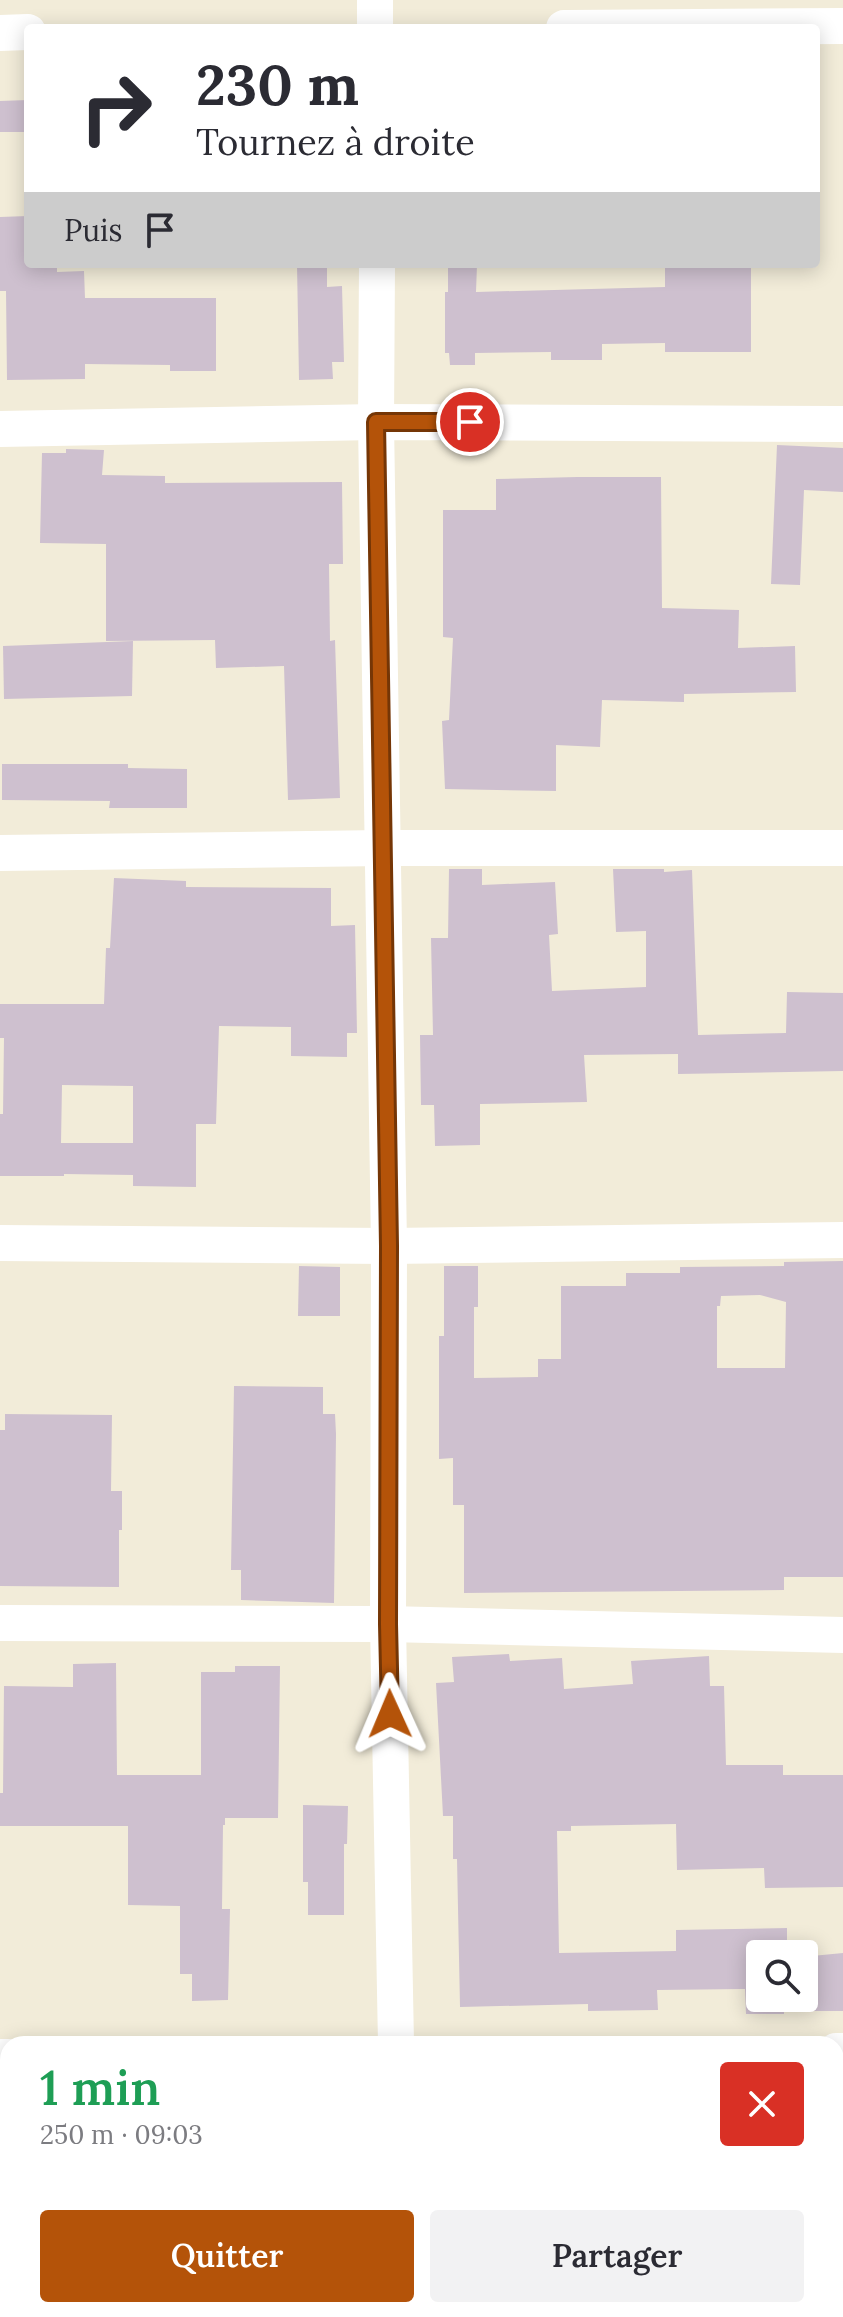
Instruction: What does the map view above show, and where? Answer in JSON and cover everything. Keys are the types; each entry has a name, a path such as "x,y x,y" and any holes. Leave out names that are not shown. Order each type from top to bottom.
{"street":[{"path":"375,0 375,24"},
{"path":"820,26 843,26"},
{"path":"0,33 24,32"},
{"path":"377,268 376,422 389,1246 388,1624 396,2036"},
{"path":"0,429 376,422 843,424"},
{"path":"0,853 383,848 843,848"},
{"path":"0,1243 389,1246 843,1240"},
{"path":"0,1623 388,1624 843,1635"}],"building":[{"path":"24,100 24,132 0,132 0,101"},
{"path":"24,216 24,268 84,271 85,298 216,298 216,371 170,371 170,365 85,364 85,379 7,380 6,291 0,291 0,217"},
{"path":"297,268 327,268 327,287 342,286 344,362 332,362 333,379 299,380"},
{"path":"448,268 477,268 476,292 665,287 665,268 751,268 751,352 665,352 665,343 602,344 602,360 551,360 551,352 475,353 475,365 450,365 449,353 445,353 445,292 448,292"},
{"path":"777,445 843,448 843,492 804,490 800,585 771,584"},
{"path":"66,449 104,450 102,475 165,476 165,483 342,482 343,564 329,564 330,641 335,640 340,798 288,800 284,666 216,668 215,640 106,641 106,544 40,543 42,453 66,453"},
{"path":"661,477 662,608 739,610 738,648 795,646 796,692 684,694 684,702 602,700 600,747 556,745 556,791 445,789 442,721 449,720 453,638 443,637 443,510 496,510 496,479"},
{"path":"133,641 132,696 4,699 3,646"},
{"path":"2,764 128,764 128,768 187,769 187,808 109,808 110,801 2,800"},
{"path":"449,869 482,869 482,885 555,882 558,934 549,935 552,991 646,987 646,931 616,932 613,869 692,870 698,1035 786,1033 787,992 843,993 843,1071 678,1074 678,1054 584,1055 587,1102 480,1104 480,1145 435,1146 434,1105 421,1105 420,1035 433,1035 431,938 448,938"},
{"path":"114,878 186,881 186,887 331,888 331,926 355,925 357,1033 347,1033 347,1057 291,1056 291,1027 219,1026 216,1124 196,1124 196,1187 133,1186 133,1175 0,1176 4,1038 0,1038 0,1004 104,1004 106,948 110,948","holes":["62,1085 133,1086 133,1143 61,1143"]},
{"path":"843,1261 843,1577 784,1577 784,1590 464,1593 464,1505 453,1505 453,1458 439,1459 439,1336 444,1336 444,1266 478,1266 478,1307 474,1307 474,1378 538,1377 538,1359 561,1359 561,1286 626,1286 626,1273 680,1273 680,1267 784,1266 784,1262","holes":["760,1295 786,1302 785,1368 717,1368 717,1306 720,1306 721,1296"]},
{"path":"299,1266 340,1267 340,1316 298,1316"},
{"path":"234,1386 323,1387 323,1414 335,1414 334,1603 241,1600 241,1570 231,1570"},
{"path":"5,1414 112,1415 111,1491 122,1491 119,1587 0,1586 0,1430 5,1430"},
{"path":"509,1654 510,1661 562,1658 564,1689 633,1684 631,1661 709,1656 710,1686 724,1686 726,1765 783,1765 783,1775 843,1775 843,1887 765,1888 764,1868 677,1870 676,1824 571,1826 571,1831 557,1831 559,1953 676,1951 676,1930 787,1928 787,1940 746,1940 746,2012 784,2014 746,2014 745,1989 657,1990 658,2010 588,2011 588,2004 460,2007 457,1859 453,1859 453,1816 443,1816 436,1683 454,1682 452,1657"},
{"path":"116,1663 117,1775 201,1775 201,1672 235,1672 235,1666 280,1666 278,1818 225,1818 223,1825 222,1909 230,1909 228,2000 192,2001 192,1974 180,1974 180,1906 128,1905 128,1826 0,1826 4,1686 73,1687 73,1664"},
{"path":"303,1805 348,1806 347,1844 344,1844 344,1915 308,1915 308,1882 303,1882"},
{"path":"843,1953 843,2011 818,2011 818,1955"}],"route":[{"path":"390,1714 389,1246 376,422 470,422"}]}
